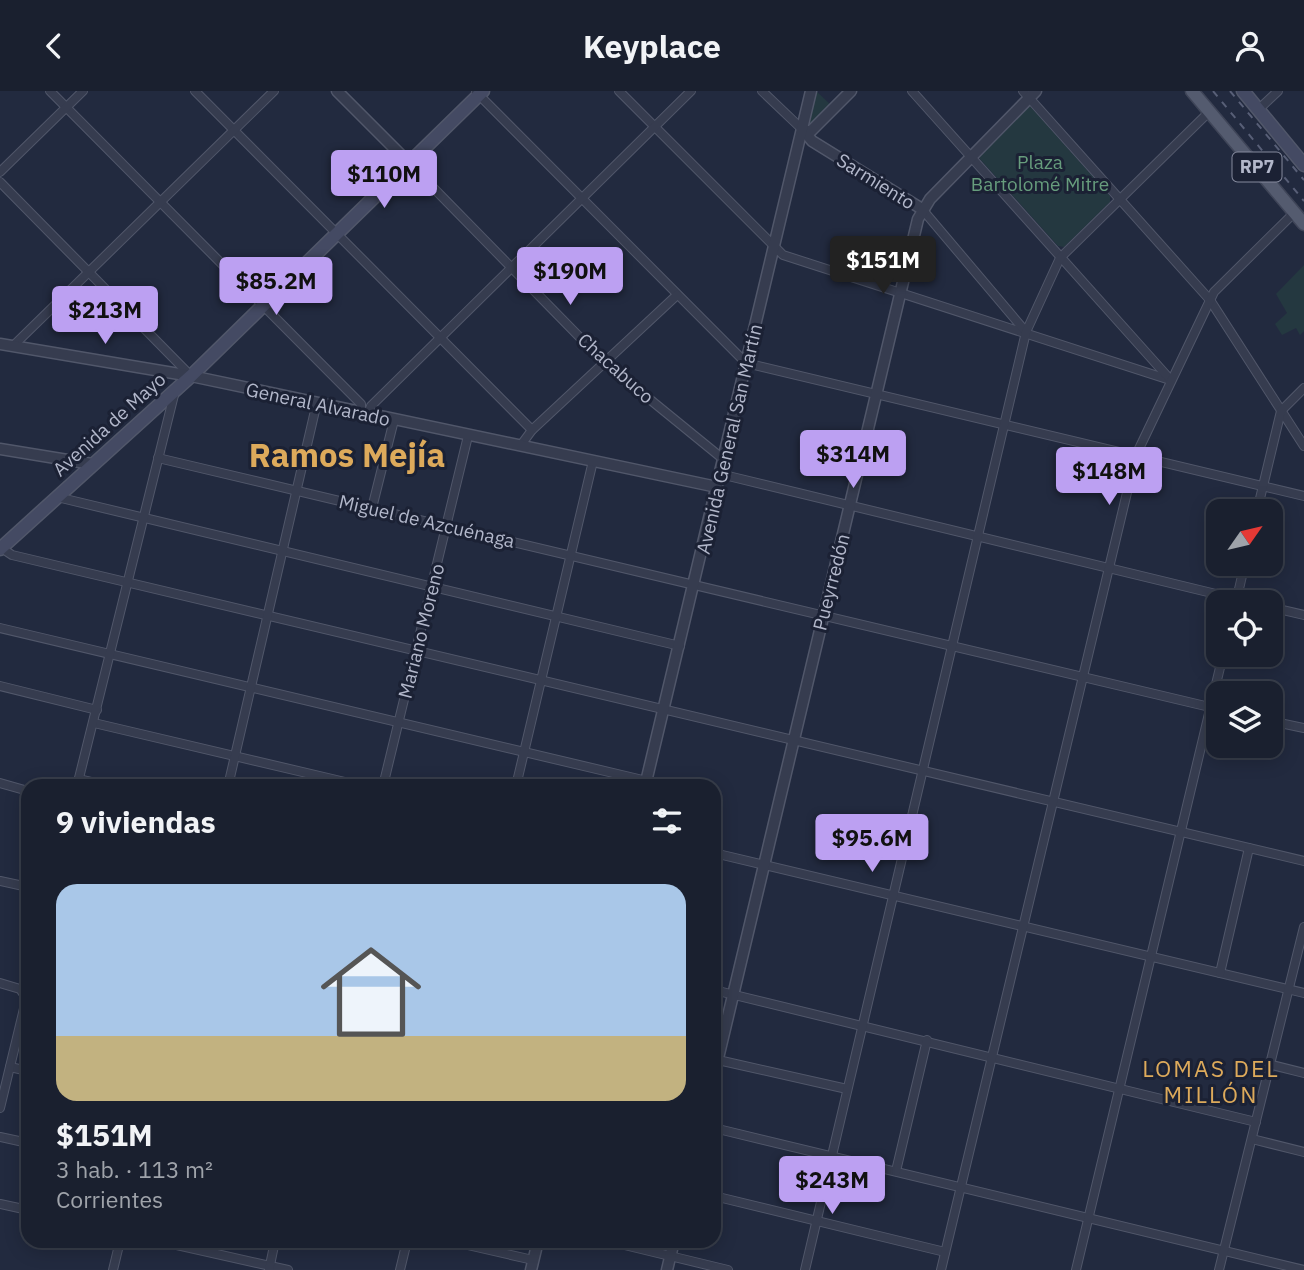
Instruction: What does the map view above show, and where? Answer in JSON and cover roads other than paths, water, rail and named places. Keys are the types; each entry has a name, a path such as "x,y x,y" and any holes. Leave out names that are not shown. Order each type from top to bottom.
{"main road":[{"name":"RP7","path":"1192,91 1304,224"},
{"path":"1243,91 1304,165"},
{"name":"Avenida de Mayo","path":"0,548 191,376 479,92"}],"street":[{"path":"50,91 265,305 361,404 364,413 691,91"},
{"path":"0,172 83,91"},
{"path":"195,91 532,430"},
{"path":"13,347 274,91"},
{"name":"Chacabuco","path":"337,91 604,362 723,459"},
{"path":"619,91 774,249 783,255 1170,380"},
{"path":"762,91 803,131 811,131 851,91"},
{"name":"Avenida General San Martín","path":"647,779 811,91"},
{"path":"912,91 1170,380"},
{"path":"1259,109 1278,91"},
{"path":"479,92 746,363 1304,496"},
{"path":"1030,93 1210,300 1304,446"},
{"name":"Pueyrredón","path":"721,1047 822,615 922,209 1030,93"},
{"path":"805,1270 1026,332 1060,258 1210,111"},
{"name":"Sarmiento","path":"803,131 812,141 922,209 1026,332"},
{"path":"0,182 191,376"},
{"path":"941,1270 1136,455 1214,292 1295,212"},
{"path":"522,445 532,430 677,295"},
{"name":"General Alvarado","path":"0,344 191,376 394,421 522,445 717,487"},
{"path":"1259,499 1281,411 1304,388"},
{"path":"79,779 175,390"},
{"path":"230,779 317,402"},
{"path":"372,508 394,421"},
{"name":"Mariano Moreno","path":"385,779 468,436"},
{"path":"0,449 92,464"},
{"name":"Miguel de Azcuénaga","path":"158,458 570,553 1206,707"},
{"path":"518,779 593,461"},
{"path":"720,474 1109,566 1206,592"},
{"path":"57,497 680,646"},
{"path":"0,548 12,555 1052,799 1304,861"},
{"path":"1283,610 1304,615"},
{"path":"0,628 525,751 631,779"},
{"path":"0,686 97,710"},
{"path":"94,723 331,779"},
{"path":"1283,724 1304,728"},
{"path":"1076,1270 1121,1089 1180,830 1206,737"},
{"path":"0,783 21,788"},
{"path":"1220,973 1250,848"},
{"path":"721,855 1023,924 1304,993"},
{"path":"0,881 21,886"},
{"path":"1219,1270 1304,927"},
{"path":"0,983 21,991"},
{"path":"721,991 1256,1122"},
{"path":"0,1108 3,1081 10,1067 21,1024"},
{"path":"896,1171 927,1040"},
{"path":"721,1061 847,1089"},
{"path":"1268,1064 1304,1073"},
{"path":"10,1067 21,1069"},
{"path":"721,1130 1304,1270"},
{"path":"0,1137 21,1142"},
{"path":"1252,1139 1304,1153"},
{"path":"721,1198 945,1252"},
{"path":"0,1204 21,1208"},
{"path":"113,1270 118,1248"},
{"path":"188,1248 269,1268 288,1270"},
{"path":"269,1268 273,1248"},
{"path":"400,1270 405,1248"},
{"path":"474,1248 532,1265 536,1248"},
{"path":"637,1248 728,1270"},
{"path":"667,1270 673,1248"}],"railway":[{"path":"1213,91 1304,201"},
{"path":"1230,91 1304,180"}],"district":[{"name":"Ramos Mejía","path":"347,455"},
{"name":"LOMAS DEL MILLÓN","path":"1211,1082"}],"park label":[{"name":"Plaza Bartolomé Mitre","path":"1040,173"}]}
